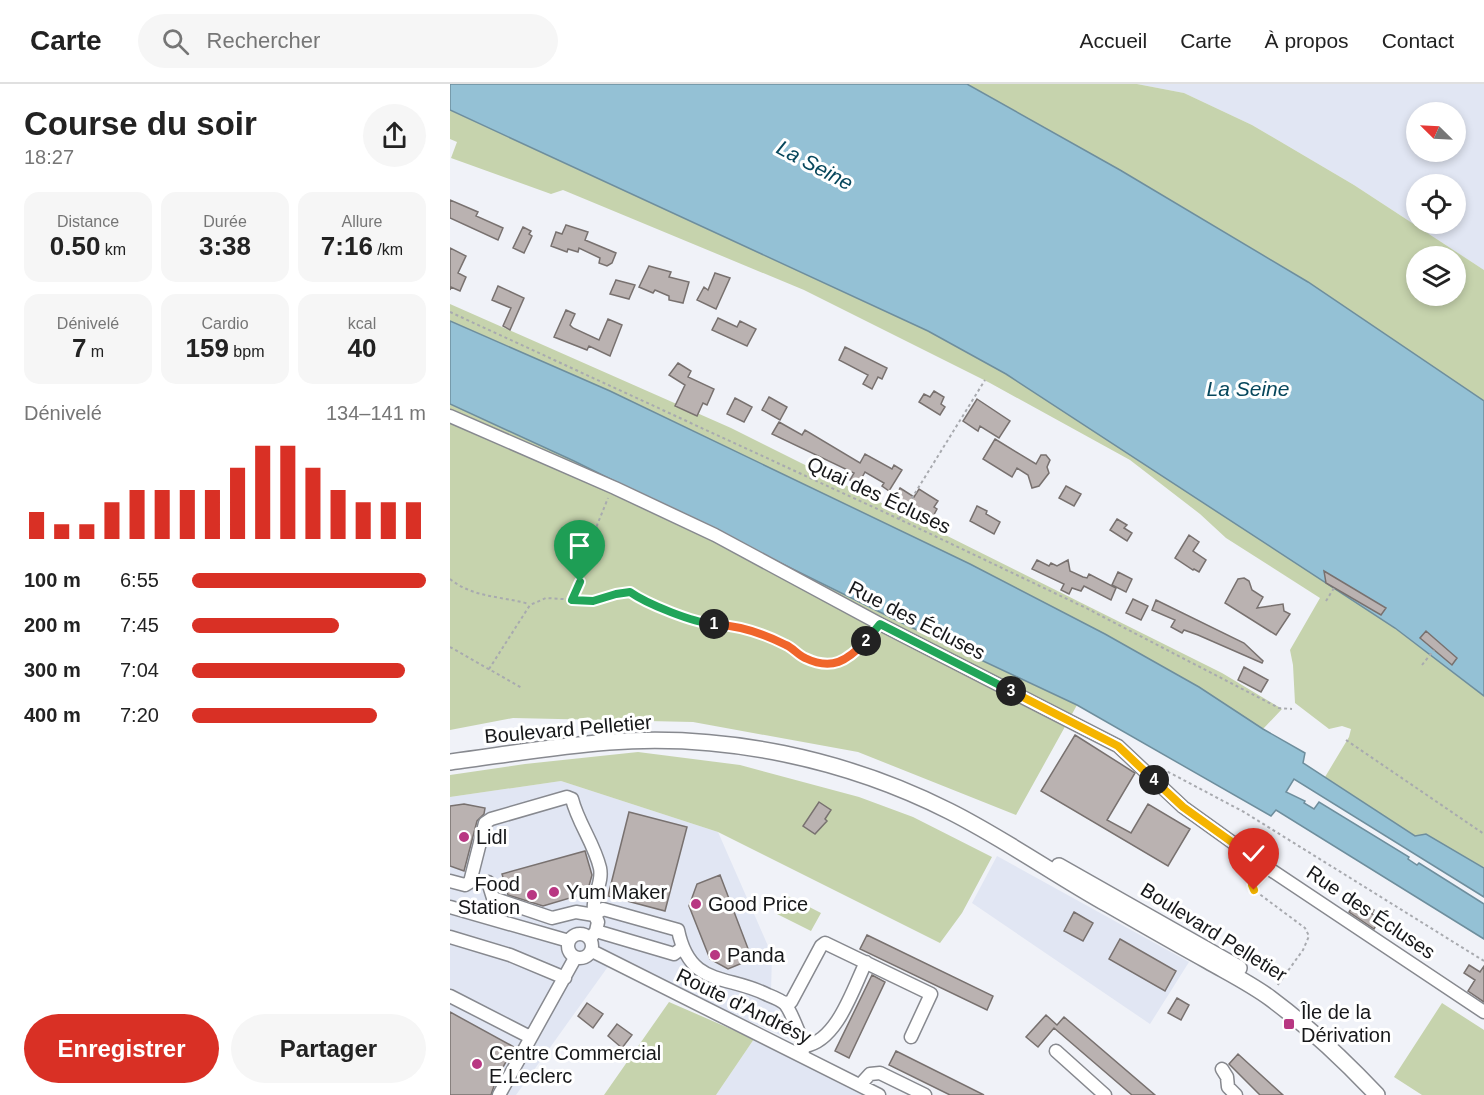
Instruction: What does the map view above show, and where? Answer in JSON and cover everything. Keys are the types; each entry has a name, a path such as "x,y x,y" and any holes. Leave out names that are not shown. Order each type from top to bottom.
{"main road":[{"name":"Boulevard Pelletier","path":"450,762 609,742 676,742 751,748 804,758 894,787 951,812 1028,855 1046,869 1270,998 1317,1036 1377,1095"},
{"name":"Boulevard Pelletier","path":"1028,855 1050,861 1085,879 1210,950 1274,992 1321,1031 1387,1095"}],"street":[{"name":"Rue des Écluses","path":"450,416 611,486 715,535 880,624 1118,746 1183,807 1268,868 1484,1012"},
{"path":"450,881 465,885 470,882 485,823 491,819 567,797 572,799 600,871 590,915 585,939 582,959 575,958 568,948 585,939 598,922 590,915 576,912 552,918 506,904 493,898 488,882"},
{"name":"Route d'Andrésy","path":"450,907 585,939 803,1051 879,1095"},
{"path":"590,915 603,909 678,930 682,948 695,968 727,982 752,986 784,1003 791,1002 821,946 825,943 931,994 911,1037"},
{"path":"450,937 510,955 565,978"},
{"path":"585,939 674,954 682,948"},
{"path":"499,1095 575,958"},
{"path":"784,1003 803,1051 834,1028 866,962"},
{"path":"450,996 530,1037"},
{"path":"1056,1051 1105,1095"},
{"path":"1222,1069 1227,1077 1228,1088 1236,1095"},
{"path":"860,1085 870,1074 880,1073 925,1095"}],"path":[{"name":"Quai des Écluses","path":"450,312 1086,608 1279,708 1292,709"},
{"path":"899,519 985,380"},
{"path":"572,600 580,582 583,560 611,486"},
{"path":"450,579 469,591 487,597 512,599 530,605"},
{"path":"1326,601 1334,588"},
{"path":"489,669 530,605 546,598 593,601 630,592 642,600 707,624 736,626 761,634 821,664 840,664 862,645 880,624"},
{"path":"450,647 522,688"},
{"path":"1422,664 1434,650"},
{"path":"1346,740 1484,834"},
{"path":"1149,762 1244,812 1484,961"},
{"path":"1268,868 1252,885 1254,890 1305,928 1310,936 1274,992"}],"shaded area":[{"path":"1137,84 1484,84 1484,270 1466,258 1466,246 1447,246 1429,234 1466,234 1466,174 1406,174 1406,219 1354,185 1252,125 1184,93"},
{"path":"561,781 718,832 772,955 771,992 791,1040 615,961 607,968 516,1095 450,1095 450,797"},
{"path":"997,856 1189,962 1150,1024 972,903"},
{"path":"754,1039 864,1095 716,1095"}],"green space":[{"path":"967,84 1137,84 1184,93 1252,125 1354,185 1406,219 1406,234 1429,234 1447,246 1406,246 1406,306 1466,306 1466,258 1484,270 1484,401 1308,282 1120,170"},
{"path":"450,110 928,331 1006,374 1395,628 1484,696 1484,868 1426,834 1415,836 1325,777 1349,737 1351,729 1342,726 1329,729 1295,703 1290,650 1320,598 1226,538 1200,514 1130,460 990,383 804,290 563,190 551,194 451,158 457,142 450,139"},
{"path":"450,304 731,428 1222,673 1282,709 1263,729 1165,668 1013,586 705,437 450,321"},
{"path":"450,404 574,461 898,621 1077,705 1016,815 858,752 693,722 513,718 450,730"},
{"path":"638,752 740,765 859,797 913,817 992,857 962,913 940,943 718,832 561,781 450,797 450,775 525,764"},
{"path":"784,894 821,913 811,931 775,913"},
{"path":"669,1002 754,1039 716,1095 604,1095"},
{"path":"1442,1003 1484,1030 1484,1095 1422,1095 1394,1077"}],"water":[{"name":"La Seine","path":"450,84 967,84 1120,170 1308,282 1484,401 1484,696 1395,628 1006,374 928,331 450,110"},
{"path":"450,321 610,391 970,564 1105,634 1199,687 1263,729 1305,753 1303,763 1415,836 1426,834 1484,868 1484,897 1294,779 1286,792 1305,801 1304,803 1314,809 1319,802 1409,857 1408,859 1417,865 1419,863 1484,904 1484,939 1276,810 1271,816 1077,705 898,621 574,461 450,404"}],"building":[{"path":"450,200 478,212 476,216 503,228 498,240 450,218"},
{"path":"566,225 588,232 585,240 616,253 612,263 607,266 599,263 600,258 579,248 578,252 568,249 567,252 551,246 556,232 562,234"},
{"path":"523,227 531,231 529,234 532,236 524,253 513,248"},
{"path":"450,248 466,256 458,273 466,277 460,291 451,287 450,290"},
{"path":"649,266 671,272 669,277 689,282 683,303 669,300 669,296 655,290 653,293 639,287"},
{"path":"715,273 730,278 716,309 697,300 704,287 708,290"},
{"path":"616,280 635,285 629,299 610,294"},
{"path":"498,286 524,298 510,330 503,326 511,308 492,300"},
{"path":"566,310 575,314 570,325 573,328 599,340 608,319 622,325 610,356 589,346 587,350 554,337"},
{"path":"718,318 737,327 740,321 756,329 747,346 712,330"},
{"path":"845,347 887,368 882,379 878,377 872,389 863,384 868,375 839,360"},
{"path":"678,363 691,371 688,377 714,389 707,405 703,403 697,416 675,406 685,385 669,375"},
{"path":"934,391 944,397 941,404 945,407 940,415 919,402 924,394 930,397"},
{"path":"769,397 787,407 780,420 762,410"},
{"path":"735,398 752,407 744,422 727,414"},
{"path":"977,399 1010,421 999,438 980,426 978,431 963,421"},
{"path":"779,422 802,435 805,430 860,463 865,454 892,469 894,465 902,470 889,491 882,486 884,483 865,472 858,485 850,480 854,473 772,434"},
{"path":"995,439 1036,464 1041,455 1046,455 1050,460 1047,467 1049,473 1039,486 1032,488 1028,475 1017,468 1012,477 983,459"},
{"path":"1066,486 1081,494 1074,506 1059,498"},
{"path":"900,488 914,497 919,489 938,501 934,507 937,509 930,522 897,503 900,499 896,496"},
{"path":"977,506 1000,522 994,534 970,521"},
{"path":"1117,519 1127,525 1124,528 1132,533 1127,541 1110,530"},
{"path":"1189,535 1199,542 1193,551 1206,560 1199,572 1175,558"},
{"path":"1037,560 1049,566 1051,563 1057,566 1068,560 1070,571 1087,578 1089,574 1116,588 1111,600 1084,586 1081,591 1072,588 1069,594 1061,590 1064,584 1032,569"},
{"path":"1324,571 1386,608 1381,615 1326,583"},
{"path":"1118,572 1132,579 1126,592 1112,585"},
{"path":"1244,578 1249,581 1252,590 1263,597 1257,608 1283,604 1284,611 1290,614 1276,635 1225,603 1238,579"},
{"path":"1133,599 1148,606 1141,620 1126,613"},
{"path":"1156,600 1244,643 1263,661 1262,663 1198,635 1184,630 1182,633 1171,627 1175,620 1152,610"},
{"path":"1426,631 1457,658 1452,665 1420,638"},
{"path":"1244,667 1268,680 1261,692 1238,680"},
{"path":"1075,735 1135,773 1107,820 1131,833 1148,804 1190,829 1168,866 1041,791"},
{"path":"819,802 831,810 825,819 827,821 815,834 803,826"},
{"name":"Lidl","path":"464,804 485,808 484,814 477,821 464,871 450,866 450,806"},
{"path":"629,812 687,827 665,911 608,896"},
{"path":"585,851 592,875 587,893 543,906 508,895 502,874"},
{"path":"720,875 752,959 728,969 710,959 689,906 697,884"},
{"path":"1355,903 1363,909 1365,905 1374,910 1372,914 1380,919 1374,929 1349,912"},
{"path":"1074,912 1093,923 1083,941 1064,931"},
{"path":"867,935 993,996 987,1010 860,949"},
{"path":"1120,939 1176,971 1165,991 1109,959"},
{"path":"1469,965 1480,972 1484,966 1484,1002 1468,991 1475,980 1464,973"},
{"path":"872,975 885,982 849,1058 835,1051"},
{"path":"1177,998 1189,1005 1181,1020 1168,1013"},
{"path":"587,1003 603,1014 593,1028 578,1016"},
{"name":"Centre Commercial E.Leclerc","path":"450,1012 514,1047 496,1080 491,1095 450,1095"},
{"path":"1046,1015 1057,1025 1064,1017 1155,1095 1132,1095 1054,1028 1038,1047 1026,1037"},
{"path":"617,1024 632,1035 622,1048 608,1036"},
{"path":"896,1051 984,1095 950,1095 889,1065"},
{"path":"1238,1054 1283,1095 1260,1095 1229,1064"}],"place":[{"name":"Lidl","path":"464,837"},
{"name":"Yum Maker","path":"554,892"},
{"name":"Food Station","path":"532,895"},
{"name":"Good Price","path":"696,904"},
{"name":"Panda","path":"715,955"},
{"name":"Île de la Dérivation","path":"1289,1024"},
{"name":"Centre Commercial E.Leclerc","path":"477,1064"}],"route":[{"path":"580,582 572,600 593,601 630,592 642,600 707,624 736,626 761,634 821,664 840,664 862,645 880,624 1118,746 1183,807 1268,868 1252,885 1254,890"}]}
